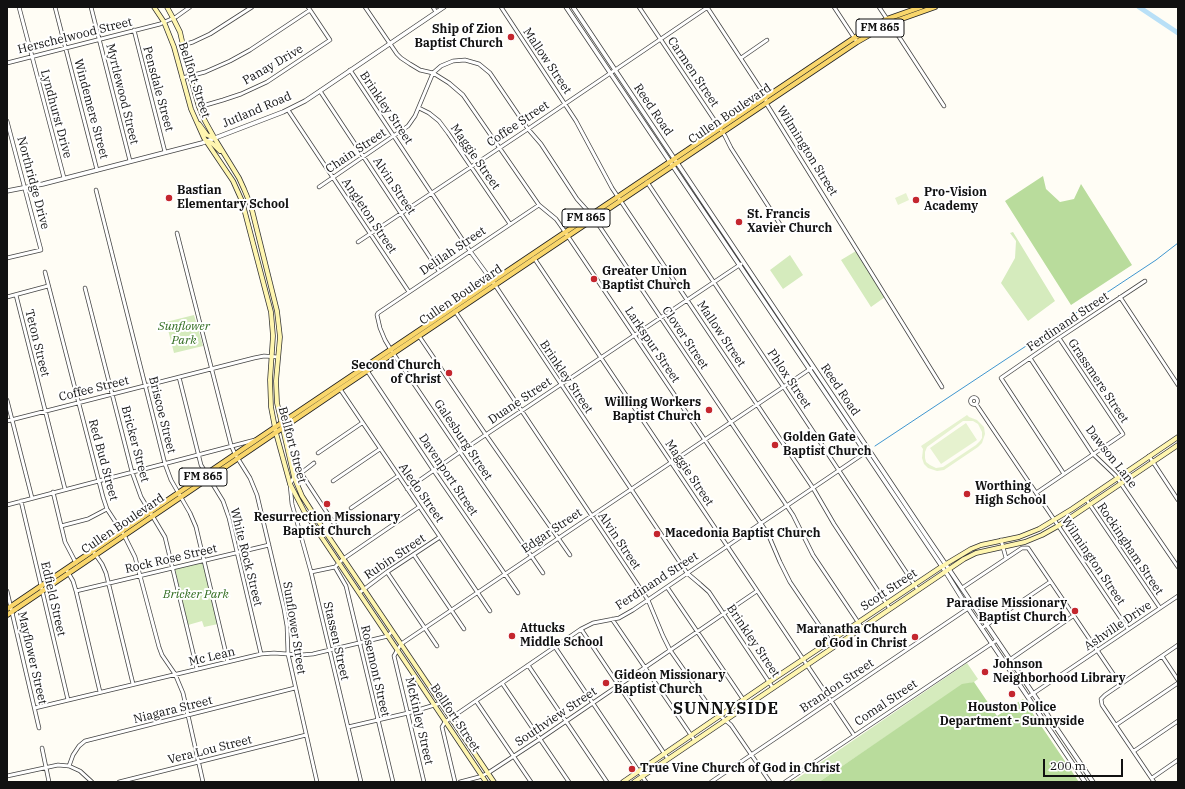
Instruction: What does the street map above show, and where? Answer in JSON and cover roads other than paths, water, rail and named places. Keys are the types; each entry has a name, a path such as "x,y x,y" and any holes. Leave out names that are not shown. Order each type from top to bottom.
{"main road":[{"name":"Bellfort Street","path":"154,7 164,22 174,47 194,118 233,181 242,201 271,312 273,336 270,380 271,407 275,430 290,484 304,511 317,531 486,782"},
{"name":"Bellfort Street","path":"167,7 173,18 183,45 190,76 200,107 224,155 244,189 259,236 277,311 280,337 276,381 277,403 294,477 302,496 494,782"},
{"name":"Cullen Boulevard","path":"721,130 766,103 800,77 855,40 889,21 921,7"},
{"path":"913,15 926,7"},
{"name":"Cullen Boulevard","path":"889,21 913,15 935,7"},
{"name":"Cullen Boulevard","path":"237,456 257,439 282,426 721,130 766,97 800,77"},
{"path":"194,118 207,135 215,138"},
{"path":"207,141 212,143 224,155"},
{"path":"227,171 232,167"},
{"path":"242,201 248,199"},
{"path":"252,238 259,236"},
{"path":"262,275 268,273"},
{"path":"271,312 277,311"},
{"path":"270,380 276,381"},
{"name":"Cullen Boulevard","path":"7,614 10,609 275,430"},
{"name":"Scott Street","path":"623,782 943,565 971,549 1001,540 1022,536 1038,529 1086,500 1178,437"},
{"name":"Scott Street","path":"634,782 946,570 976,553 1025,542 1042,535 1090,505 1178,445"},
{"path":"317,531 322,527"},
{"path":"415,676 420,672"},
{"path":"464,749 469,745"}],"street":[{"name":"Lyndhurst Drive","path":"19,7 64,178"},
{"name":"Windemere Street","path":"55,7 97,170"},
{"name":"Myrtlewood Street","path":"91,7 130,161"},
{"name":"Herschelwood Street","path":"7,63 66,49 164,22 190,7"},
{"path":"183,45 194,42 210,34 252,7"},
{"name":"Larkspur Street","path":"365,7 397,54 410,64 433,73 449,83 463,95 539,205 556,219 768,534 790,582 834,646"},
{"path":"433,7 436,12"},
{"name":"Jutland Road","path":"7,191 97,170 207,141 288,110 320,91 444,7"},
{"name":"Mallow Street","path":"500,7 576,121 620,198 813,488 834,524 890,609"},
{"name":"Reed Road","path":"566,7 648,124 775,319 813,366 830,397"},
{"name":"Reed Road","path":"573,7 613,72"},
{"name":"Carmen Street","path":"639,7 721,130 730,148 783,229"},
{"name":"Coffee Street","path":"358,242 661,40 707,7"},
{"name":"Wilmington Street","path":"707,7 766,97 766,103 942,388"},
{"path":"834,7 855,40"},
{"path":"879,7 944,106"},
{"path":"182,78 219,67 240,56 309,8"},
{"name":"Panay Drive","path":"200,107 235,96 267,82 330,40 309,8"},
{"path":"580,26 584,24"},
{"name":"Pensdale Street","path":"134,30 165,152"},
{"path":"741,58 767,40"},
{"name":"Clover Street","path":"433,73 442,66 453,61 465,60 479,64 490,73 528,129 541,144 577,199 593,216 793,515 813,555 862,628"},
{"name":"Brinkley Street","path":"350,70 687,573 709,592 773,688"},
{"name":"Chain Street","path":"319,187 408,126 419,108 433,73"},
{"name":"Alvin Street","path":"320,91 439,271"},
{"name":"Maggie Street","path":"419,108 429,113 439,121 510,224"},
{"name":"Angleton Street","path":"288,110 409,292"},
{"name":"Northridge Drive","path":"7,121 41,250 7,258"},
{"name":"Phlox Street","path":"646,180 918,590"},
{"name":"Briscoe Street","path":"96,190 165,464 170,480 190,513 196,527 228,662"},
{"name":"Reed Road","path":"698,200 722,230 779,316 809,369 851,427 943,565 968,608 1086,782"},
{"name":"Delilah Street","path":"378,313 539,205"},
{"path":"718,233 722,230"},
{"path":"176,234 231,446"},
{"name":"Maggie Street","path":"533,256 806,666 854,735"},
{"name":"Duane Street","path":"408,489 460,452 635,336 743,262"},
{"name":"Red Bud Street","path":"45,272 98,481 107,509 123,533 136,557 162,656 175,674 182,693 204,782"},
{"name":"Ferdinand Street","path":"1064,474 1001,378 1145,281"},
{"path":"7,297 48,286"},
{"name":"Bricker Street","path":"84,288 132,472 141,497 165,537 197,669"},
{"path":"758,294 762,292"},
{"name":"Teton Street","path":"16,295 65,490"},
{"path":"1120,297 1178,385"},
{"name":"Alvin Street","path":"454,310 648,600 670,650 702,696 717,713 731,725 770,782"},
{"name":"Galesburg Street","path":"378,313 377,315 380,328 385,340 544,574"},
{"path":"775,319 779,316"},
{"path":"418,334 486,435 570,555"},
{"name":"Grassmere Street","path":"1059,338 1122,434 1093,454"},
{"name":"Coffee Street","path":"7,421 254,358 272,356 278,357"},
{"name":"Dawson Lane","path":"1030,358 1093,454 1112,471 1178,567"},
{"name":"Edgar Street","path":"401,644 813,366"},
{"name":"Davenport Street","path":"366,369 518,593"},
{"name":"White Rock Street","path":"178,377 201,465 223,501 229,518 261,654"},
{"name":"Aledo Street","path":"338,387 490,611"},
{"path":"7,400 32,498"},
{"name":"Wilmington Street","path":"976,404 1128,629"},
{"path":"318,453 362,423"},
{"path":"7,504 257,439"},
{"name":"Sunflower Street","path":"231,446 250,478 257,495 284,609 287,626 288,654 317,782"},
{"path":"332,481 380,449"},
{"name":"Ferdinand Street","path":"445,722 581,630 593,623 628,614 760,523 867,452"},
{"path":"1036,493 1093,454"},
{"path":"1149,456 1178,500"},
{"path":"290,484 294,477 301,474 314,463"},
{"path":"301,474 339,531"},
{"path":"350,508 398,476"},
{"name":"Stassen Street","path":"290,484 292,504 311,572 361,782"},
{"path":"53,492 65,542 77,565"},
{"path":"292,504 302,496"},
{"name":"Rockingham Street","path":"1086,500 1160,608"},
{"name":"Edfield Street","path":"21,501 68,700"},
{"path":"311,572 335,567 343,558 419,507"},
{"path":"61,526 88,519 107,509"},
{"name":"Rubin Street","path":"359,593 387,572 440,537"},
{"path":"1001,540 1006,558"},
{"name":"Rock Rose Street","path":"76,590 269,545"},
{"path":"962,588 1025,547 1029,550 1120,684"},
{"path":"94,553 104,568 133,684"},
{"path":"414,555 464,629"},
{"name":"Rosemont Street","path":"335,567 346,586 393,782"},
{"name":"Reed Road","path":"946,570 962,588 1093,782"},
{"path":"68,571 76,590 100,692"},
{"path":"387,572 437,646"},
{"path":"982,628 1050,582"},
{"path":"667,587 748,705"},
{"name":"Mayflower Street","path":"7,591 39,728"},
{"name":"Southview Street","path":"460,782 488,773 757,591"},
{"name":"Ashville Drive","path":"1028,697 1178,596"},
{"name":"Brandon Street","path":"711,782 973,605"},
{"path":"1005,663 1073,616"},
{"path":"612,619 694,741"},
{"path":"581,630 668,759"},
{"path":"388,636 392,631"},
{"name":"Mc Lean","path":"35,708 261,654 274,653 301,655 388,636"},
{"name":"Comal Street","path":"785,782 997,640"},
{"path":"398,651 401,644"},
{"path":"1154,782 1102,705 1101,701 1102,696 1178,645"},
{"path":"555,647 646,782"},
{"name":"McKinley Street","path":"398,651 394,656 424,782"},
{"path":"1162,656 1178,680"},
{"path":"528,665 607,782"},
{"path":"502,683 569,782"},
{"path":"1116,725 1178,683"},
{"name":"Niagara Street","path":"70,766 73,755 79,746 85,741 295,688"},
{"path":"476,701 530,782"},
{"path":"348,727 441,704"},
{"path":"1046,724 1052,721"},
{"path":"1134,751 1178,721"},
{"path":"445,722 443,729 456,782"},
{"name":"Vera Lou Street","path":"119,782 306,735"},
{"path":"42,748 49,782"},
{"path":"1065,751 1070,748"},
{"path":"1152,778 1178,760"},
{"path":"7,776 58,765 70,766 80,771 92,782"},
{"path":"1083,778 1088,774"}],"waterway":[{"path":"1139,7 1178,33"},
{"path":"875,446 1156,260 1178,243"}],"place":[{"name":"Ship of Zion Baptist Church","path":"511,37"},
{"name":"Bastian Elementary School","path":"169,198"},
{"name":"Pro-Vision Academy","path":"916,200"},
{"name":"St. Francis Xavier Church","path":"739,222"},
{"name":"Greater Union Baptist Church","path":"594,279"},
{"name":"Second Church of Christ","path":"449,373"},
{"name":"Willing Workers Baptist Church","path":"709,410"},
{"name":"Golden Gate Baptist Church","path":"775,445"},
{"name":"Worthing High School","path":"967,494"},
{"name":"Resurrection Missionary Baptist Church","path":"327,504"},
{"name":"Macedonia Baptist Church","path":"657,534"},
{"name":"Paradise Missionary Baptist Church","path":"1075,611"},
{"name":"Attucks Middle School","path":"512,636"},
{"name":"Maranatha Church of God in Christ","path":"915,637"},
{"name":"Johnson Neighborhood Library","path":"985,672"},
{"name":"Gideon Missionary Baptist Church","path":"606,683"},
{"name":"Houston Police Department - Sunnyside","path":"1012,694"},
{"name":"True Vine Church of God in Christ","path":"632,769"}],"district":[{"name":"SUNNYSIDE","path":"726,709"}],"park label":[{"name":"Sunflower Park","path":"184,334"},
{"name":"Bricker Park","path":"196,595"}]}
